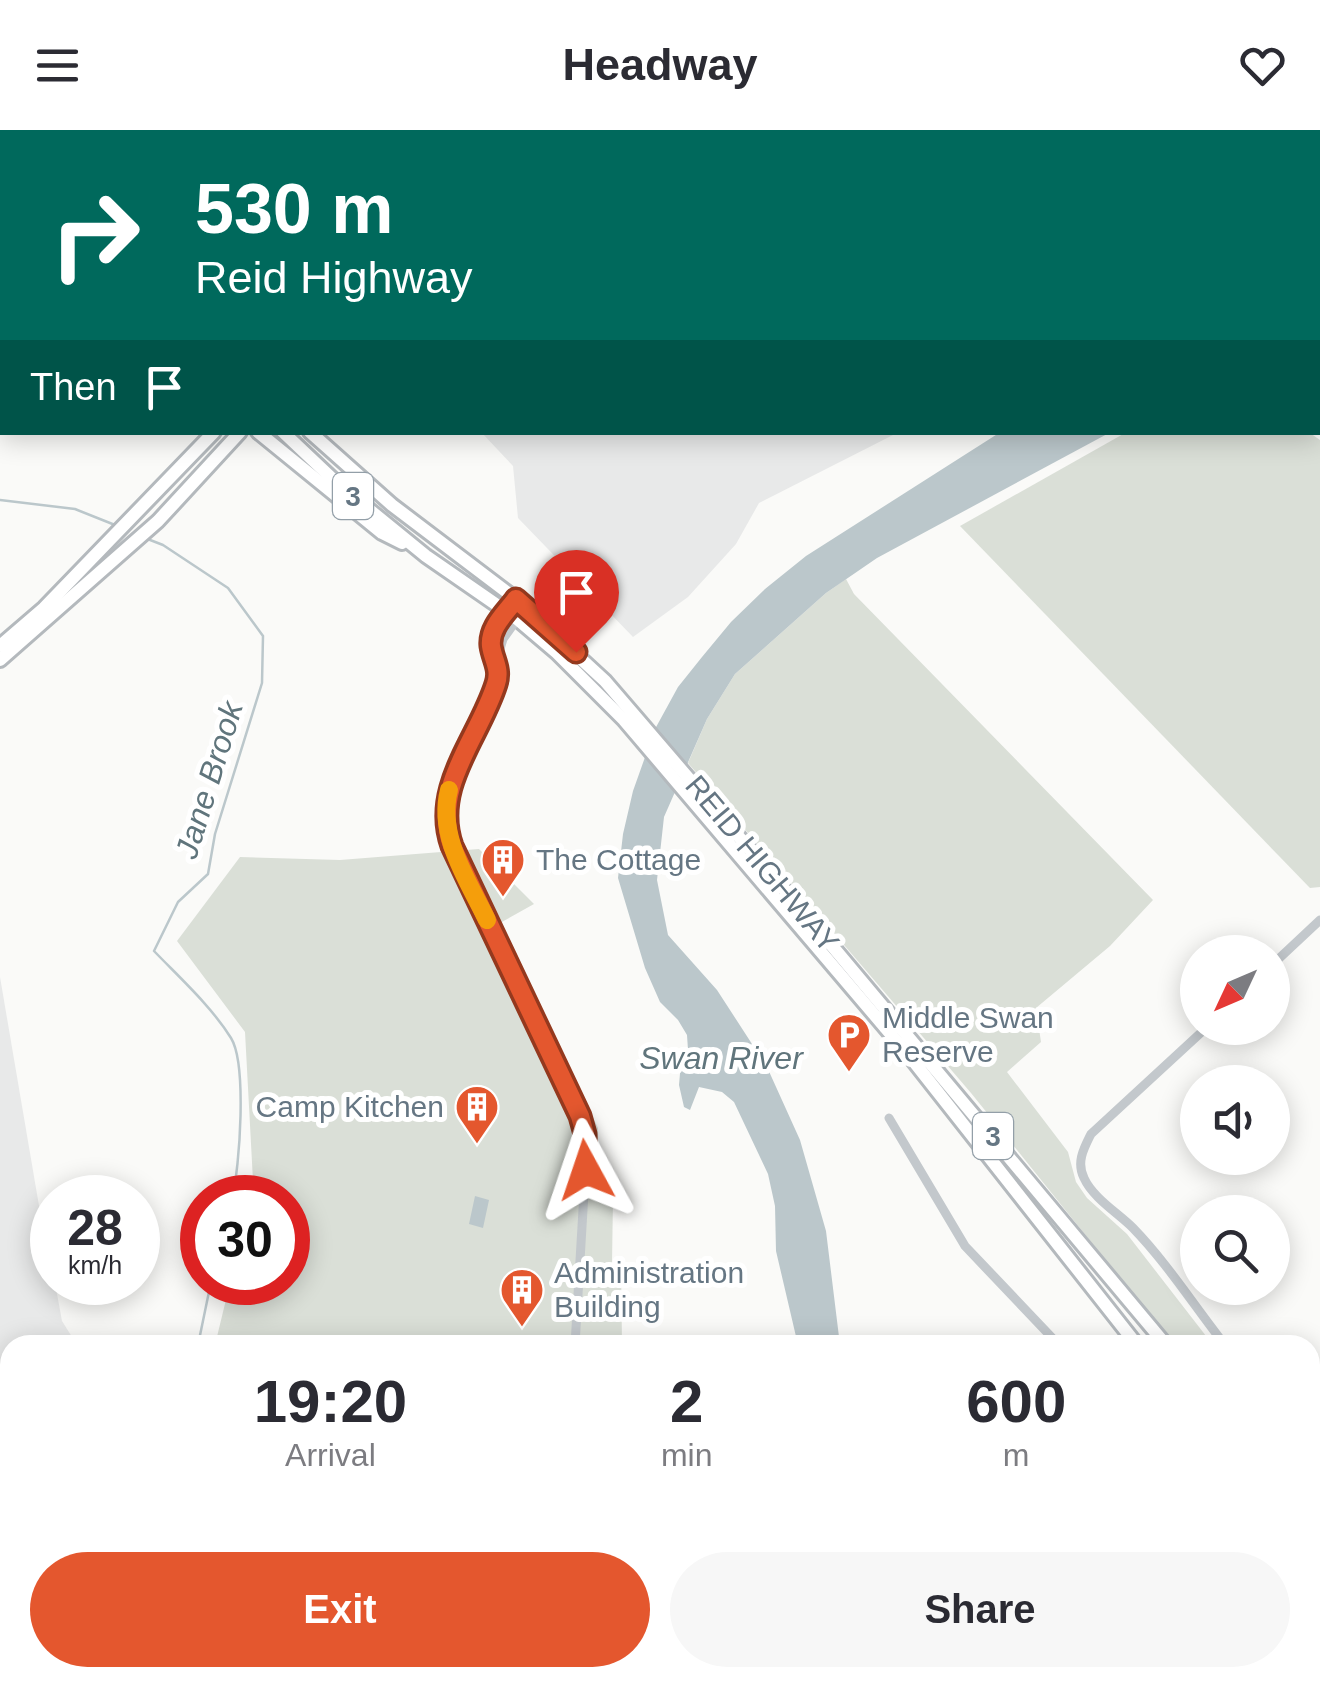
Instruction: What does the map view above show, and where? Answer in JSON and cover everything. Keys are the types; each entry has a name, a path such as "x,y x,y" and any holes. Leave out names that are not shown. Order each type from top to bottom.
{"highway":[{"path":"171,477 202,435"},
{"path":"0,646 44,608 211,435"},
{"path":"0,660 140,536 245,435"},
{"path":"250,435 382,533 426,556"},
{"name":"REID HIGHWAY","path":"287,435 426,556 517,609"},
{"name":"REID HIGHWAY","path":"313,435 517,609 641,731 1157,1335"},
{"name":"REID HIGHWAY","path":"815,934 1129,1335"}],"street":[{"path":"517,609 497,659 496,685 449,791 446,826 584,1128 586,1182 576,1335"},
{"path":"1290,948 1320,920"},
{"path":"1188,1045 1092,1134 1082,1151 1080,1165 1092,1190 1135,1230 1217,1335"},
{"path":"890,1118 965,1246 1050,1335"}],"shaded area":[{"path":"484,435 893,435 759,503 736,544 688,597 633,637 518,518 513,466"},
{"path":"1121,435 1313,435 1320,440 1320,887 1310,888 960,526"},
{"path":"846,579 854,594 1153,900 1110,946 1036,1008 1041,1042 1007,1072 1068,1152 1076,1182 1087,1198 1127,1234 1205,1335 1166,1335 971,1093 688,763 707,719 735,674"},
{"path":"479,849 534,904 500,923 598,1128 596,1198 613,1199 612,1263 621,1265 622,1335 217,1335 225,1305 310,1305 310,1175 253,1175 245,1032 177,941 240,857 340,860"},
{"path":"0,977 34,1175 30,1175 30,1305 59,1305 62,1321 71,1335 0,1335"}],"water":[{"name":"Swan River","path":"996,435 1105,435 877,558 826,593 735,674 707,719 664,817 657,880 668,935 717,990 767,1067 800,1140 826,1231 839,1335 796,1335 776,1251 775,1206 768,1174 734,1102 722,1092 699,1087 690,1110 684,1107 679,1085 681,1062 688,1050 687,1035 660,1002 645,968 618,878 633,791 655,729 678,687 731,622 806,556"},
{"path":"475,1196 489,1200 483,1228 469,1224"}],"waterway":[{"name":"Jane Brook","path":"0,500 75,509 115,525"},
{"name":"Jane Brook","path":"145,538 163,545 228,588 263,636 262,683 215,834 208,874 178,902 154,951 214,1015 236,1051 240,1116 235,1175"},
{"name":"Jane Brook","path":"200,1335 206,1305"}],"slow traffic":[{"path":"449,790 447,832 487,920"}],"place":[{"name":"The Cottage","path":"503,898"},
{"name":"Middle Swan Reserve","path":"849,1073"},
{"name":"Camp Kitchen","path":"477,1145"},
{"name":"Administration Building","path":"522,1328"}],"route":[{"path":"576,652 516,599 500,617 491,642 497,659 497,682 451,786 445,816 452,846 572,1095 585,1134 586,1170"}]}
